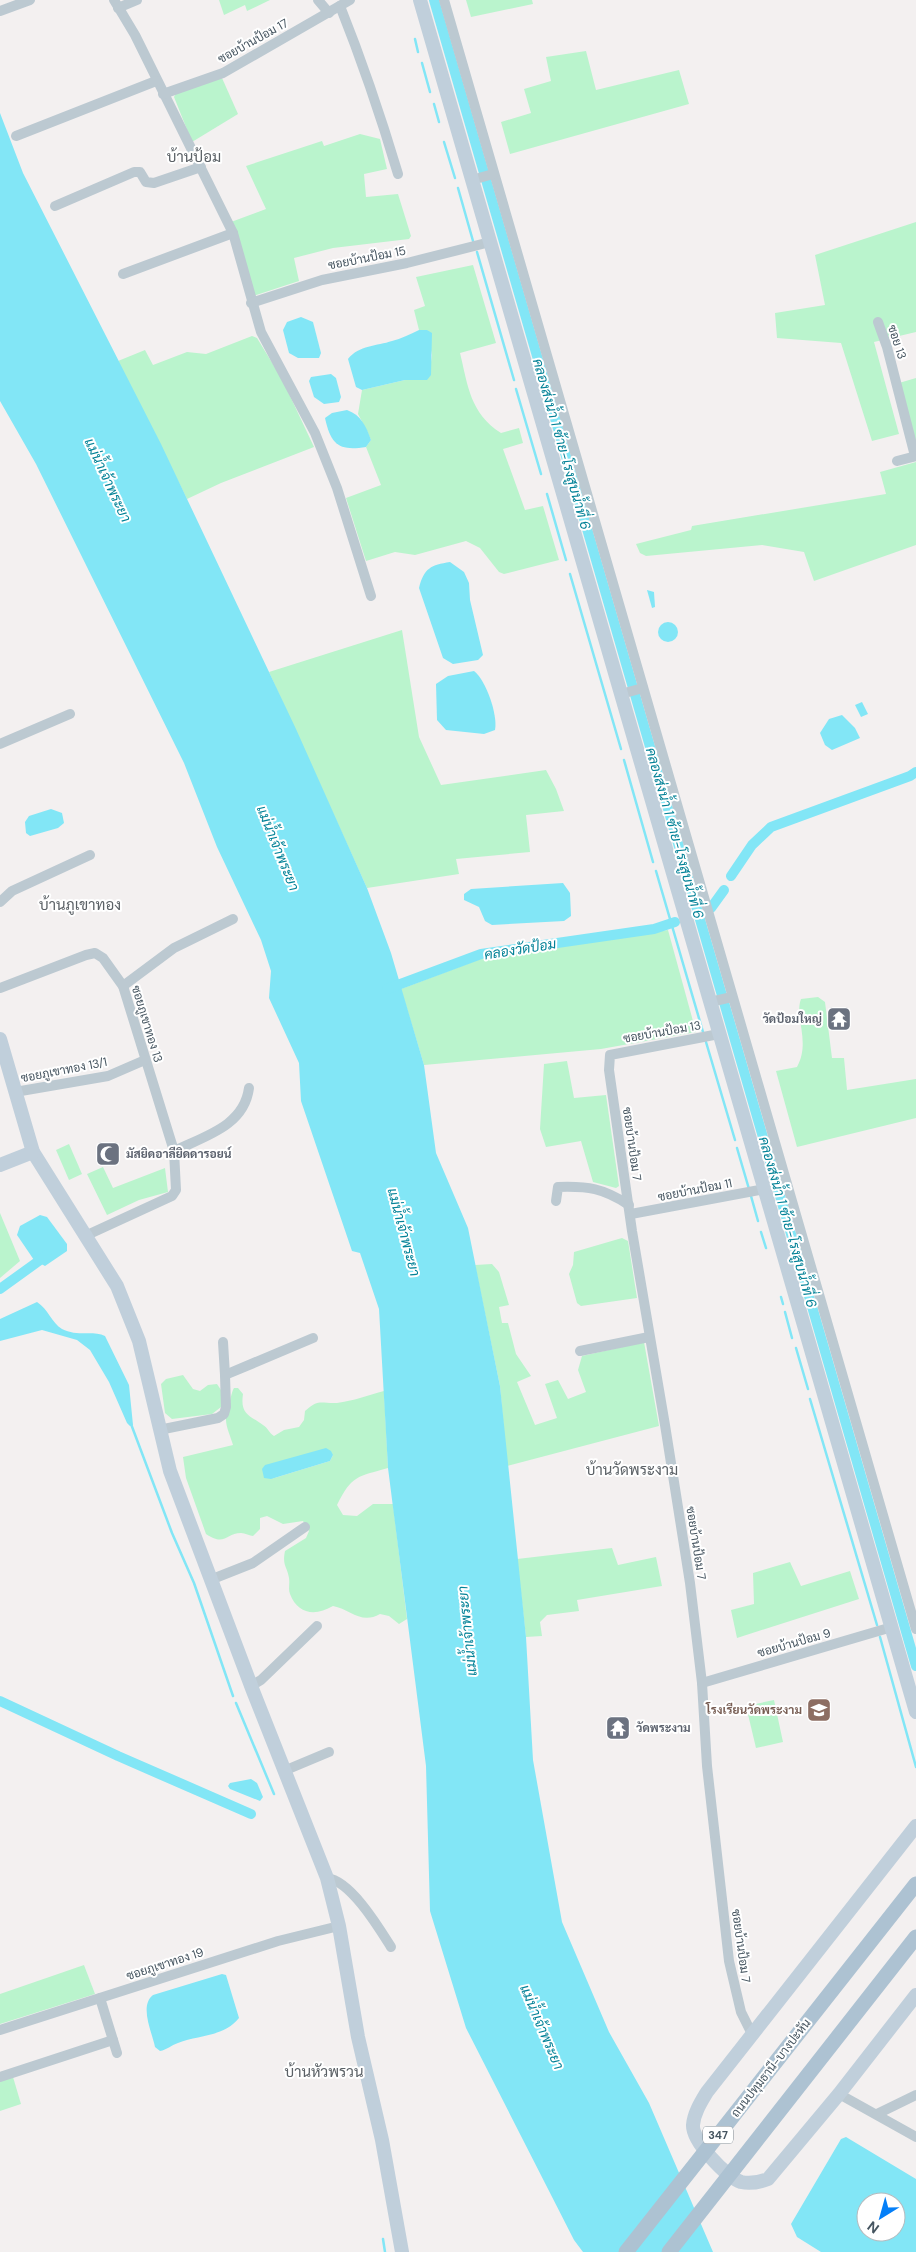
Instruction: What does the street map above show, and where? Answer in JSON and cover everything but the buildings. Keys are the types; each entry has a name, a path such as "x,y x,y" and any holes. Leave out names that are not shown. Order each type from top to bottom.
{"main road":[{"path":"420,0 483,177 490,242 624,693 721,1000 719,1034 916,1712"},
{"path":"0,1039 33,1152 117,1286 138,1341 150,1383 159,1430 170,1471 210,1580 327,1878 339,1926 358,2037 382,2140 402,2252"},
{"path":"0,1165 33,1152"},
{"path":"916,1826 707,2092 698,2107 693,2125 695,2137 729,2177 743,2182 758,2182 768,2179 840,2094 916,1994"},
{"name":"ถนนปทุมธานี-บางปะหัน","path":"626,2252 916,1884"},
{"name":"347","path":"669,2252 831,2048 916,1937"}],"street":[{"path":"0,11 30,0"},
{"path":"137,0 116,4 134,35 201,166 233,233 251,303 261,332 315,433 337,488 371,596"},
{"path":"318,0 329,13"},
{"name":"ซอยบ้านป้อม 17","path":"163,94 223,73 350,0"},
{"path":"444,0 483,177 641,689 721,1000 916,1629"},
{"path":"340,6 378,107 398,174"},
{"path":"16,136 156,81"},
{"path":"55,206 134,172 140,172 146,182 154,184 201,166"},
{"path":"123,274 233,233"},
{"name":"ซอยบ้านป้อม 15","path":"251,303 322,280 407,263 490,242"},
{"name":"ซอย 13","path":"878,322 887,347 915,456"},
{"path":"897,461 915,456"},
{"path":"624,693 641,689"},
{"path":"0,744 70,714"},
{"path":"0,902 12,891 90,855"},
{"path":"123,986 174,948 233,919"},
{"name":"ซอยภูเขาทอง 13","path":"0,988 95,953 103,958 123,986 174,1151 176,1190 172,1196 85,1236"},
{"name":"ซอยบ้านป้อม 13","path":"610,1056 719,1034"},
{"name":"ซอยบ้านป้อม 7","path":"610,1056 609,1070 649,1337 690,1583 702,1683 707,1766 729,1961 741,2012 752,2034"},
{"name":"ซอยภูเขาทอง 13/1","path":"15,1092 108,1076 145,1060"},
{"path":"174,1151 225,1127 234,1120 247,1099 249,1088"},
{"path":"556,1201 558,1187 587,1186 613,1195 630,1210"},
{"name":"ซอยบ้านป้อม 11","path":"630,1210 765,1189"},
{"path":"580,1351 649,1337"},
{"path":"226,1375 313,1338"},
{"path":"159,1430 218,1418 224,1414 226,1407 226,1375 223,1342"},
{"path":"210,1580 253,1563 305,1527"},
{"path":"251,1686 261,1680 317,1626"},
{"name":"ซอยบ้านป้อม 9","path":"702,1683 892,1627"},
{"path":"286,1770 329,1752"},
{"path":"327,1878 341,1883 377,1923 391,1948"},
{"name":"ซอยภูเขาทอง 19","path":"0,2030 278,1941 339,1926"},
{"path":"100,1998 117,2053"},
{"path":"0,2077 113,2040"},
{"path":"840,2094 916,2137"},
{"path":"876,2114 916,2095"}],"green space":[{"path":"219,0 270,0 247,11 245,5 224,15"},
{"path":"466,0 532,0 533,4 471,17"},
{"path":"586,51 596,90 679,70 689,104 510,154 501,122 531,113 524,89 551,81 546,57"},
{"path":"222,78 238,114 192,142 174,97 176,93"},
{"path":"360,134 380,139 387,169 364,174 366,197 398,194 411,236 409,239 333,248 294,258 299,281 253,296 231,222 266,209 246,166 322,141 324,146"},
{"path":"916,222 916,332 874,342 899,434 872,441 841,343 777,338 775,313 825,305 815,255"},
{"path":"473,265 496,343 460,353 468,388 483,417 501,433 519,428 523,443 503,449 525,510 543,506 559,560 504,574 499,572 480,548 466,541 415,555 395,552 366,561 346,498 381,485 366,447 371,440 358,414 362,390 405,380 430,369 432,355 427,330 419,330 414,310 425,306 416,277"},
{"path":"252,336 257,338 282,379 314,447 221,483 187,499 118,361 145,350 153,365 187,352 206,354"},
{"path":"916,378 916,447 899,383"},
{"path":"916,462 916,545 814,581 804,552 762,545 646,556 640,553 636,544 691,530 692,526 886,494 880,472"},
{"path":"402,630 419,737 441,785 546,770 556,789 564,811 526,815 530,852 456,859 459,874 367,888 269,672"},
{"path":"668,930 696,1032 601,1049 424,1065 401,989 483,958"},
{"path":"818,997 825,1002 832,1058 844,1058 847,1090 916,1079 916,1118 797,1147 776,1071 797,1067 803,1048 799,1014 801,999"},
{"path":"567,1061 574,1098 606,1095 619,1186 616,1188 593,1182 581,1141 546,1147 540,1129 544,1064"},
{"path":"69,1144 82,1174 69,1180 56,1150"},
{"path":"103,1167 113,1188 165,1168 168,1192 139,1200 107,1215 87,1174"},
{"path":"0,1213 20,1261 0,1278"},
{"path":"622,1238 628,1241 637,1298 581,1306 577,1303 569,1274 573,1265 574,1252"},
{"path":"492,1264 499,1272 509,1305 499,1307 502,1323 508,1323 516,1354 531,1376 517,1382 535,1425 557,1418 545,1384 558,1380 568,1399 586,1392 578,1370 582,1356 644,1342 659,1426 507,1466 500,1386 475,1265"},
{"path":"183,1375 193,1389 200,1391 208,1385 217,1384 221,1390 221,1407 212,1414 172,1419 165,1413 161,1384 166,1379"},
{"path":"234,1388 238,1388 243,1394 244,1410 265,1426 274,1436 284,1430 299,1427 304,1420 305,1411 314,1404 321,1402 343,1402 384,1391 388,1468 356,1479 347,1488 337,1505 343,1515 357,1516 373,1504 393,1504 407,1619 399,1624 389,1616 380,1614 367,1618 333,1606 320,1611 308,1612 298,1606 293,1601 289,1592 289,1578 284,1563 284,1556 285,1551 306,1538 309,1531 303,1521 283,1524 267,1516 260,1518 260,1529 253,1536 241,1533 217,1539 206,1534 186,1478 183,1457 233,1445 226,1420","holes":["333,1455 330,1461 271,1479"]},
{"path":"612,1548 618,1565 656,1557 662,1586 577,1600 579,1611 547,1615 540,1622 542,1636 526,1637 517,1559"},
{"path":"790,1562 801,1586 850,1571 859,1599 737,1638 731,1610 754,1604 753,1573"},
{"path":"774,1700 783,1742 756,1748 746,1706"},
{"path":"84,1965 95,1994 0,2024 0,1994"},
{"path":"13,2077 21,2104 0,2111 0,2081"}],"water":[{"name":"แม่น้ำเจ้าพระยา","path":"0,113 23,173 161,444 296,729 367,888 391,953 424,1065 436,1153 468,1228 500,1386 526,1637 533,1760 562,1922 609,2032 649,2103 713,2252 583,2252 574,2240 466,2028 430,1911 426,1766 388,1468 379,1309 360,1253 352,1251 301,1101 299,1063 269,998 271,971 261,940 217,847 184,763 36,464 0,401"},
{"path":"301,317 313,322 321,353 319,358 298,358 289,353 283,330 287,322"},
{"path":"419,330 427,330 432,333 431,375 427,380 405,380 362,390 356,387 348,359 352,354 363,348 395,340"},
{"path":"331,374 336,378 341,397 339,402 324,404 314,397 309,381 311,377"},
{"path":"347,410 356,415 365,426 371,440 366,447 343,447 334,441 330,435 325,418 332,413"},
{"path":"450,562 464,572 469,583 470,600 483,655 478,660 453,664 443,658 419,588 423,576 429,569 433,566"},
{"path":"647,590 654,592 655,607 652,608"},
{"path":"668,622 675,625 678,632 675,639 668,642 661,639 658,632 661,625"},
{"path":"474,671 483,682 490,698 495,716 495,730 484,734 446,730 437,720 436,684 448,676"},
{"path":"862,702 868,714 861,717 855,705"},
{"path":"842,715 855,728 860,738 832,750 825,745 820,733 829,719"},
{"path":"51,809 62,813 64,823 58,828 30,836 26,833 25,822 29,816"},
{"path":"563,883 570,893 571,916 564,921 492,925 485,921 479,907 464,900 464,894 471,889"},
{"path":"40,1215 47,1217 67,1244 67,1251 45,1266 34,1260 17,1235 20,1226"},
{"path":"37,1302 62,1329 74,1333 101,1334 105,1336 129,1385 133,1425 130,1426 127,1423 109,1382 90,1350 77,1340 42,1330 0,1341 0,1319"},
{"path":"326,1448 333,1455 330,1461 271,1479 264,1478 262,1469 265,1465"},
{"path":"251,1779 257,1783 263,1797 260,1801 230,1789 228,1786 230,1783"},
{"path":"222,1974 226,1975 239,2018 226,2029 210,2035 186,2040 160,2051 155,2047 147,2012 149,2000 153,1995"},
{"path":"846,2137 916,2179 916,2252 821,2252 797,2237 791,2224 841,2139"}],"waterway":[{"name":"คลองส่งน้ำ 1 ซ้าย-โรงสูบน้ำที่ 6","path":"434,0 916,1666"},
{"path":"415,39 418,52"},
{"path":"422,63 430,92"},
{"path":"434,104 439,122"},
{"path":"444,142 455,178"},
{"path":"458,188 473,241"},
{"path":"477,252 514,380"},
{"path":"516,389 541,474"},
{"path":"547,494 566,560"},
{"path":"570,574 621,749"},
{"path":"624,760 653,862"},
{"name":"คลองวัดป้อม","path":"731,876 752,845 771,827 910,776 916,772"},
{"path":"656,871 703,1032"},
{"name":"คลองวัดป้อม","path":"711,908 724,890"},
{"name":"คลองวัดป้อม","path":"387,989 481,954 654,929 675,922"},
{"path":"706,1042 735,1140"},
{"path":"737,1148 749,1189"},
{"path":"751,1196 758,1221"},
{"path":"761,1232 766,1248"},
{"path":"0,1289 47,1255"},
{"path":"781,1297 783,1304"},
{"path":"785,1312 792,1338"},
{"path":"796,1348 808,1389"},
{"path":"810,1399 877,1625"},
{"path":"131,1424 172,1533 194,1583 233,1696"},
{"path":"880,1637 916,1767"},
{"path":"0,1701 118,1756 251,1814"},
{"path":"236,1703 274,1794"},
{"path":"383,2239 385,2252"}],"place":[{"name":"วัดป้อมใหญ่","path":"839,1019"},
{"name":"มัสยิดอาลียิดดารอยน์","path":"108,1154"},
{"name":"โรงเรียนวัดพระงาม","path":"819,1710"},
{"name":"วัดพระงาม","path":"618,1728"}],"district":[{"name":"บ้านป้อม","path":"194,157"},
{"name":"บ้านภูเขาทอง","path":"80,905"},
{"name":"บ้านวัดพระงาม","path":"632,1470"},
{"name":"บ้านหัวพรวน","path":"324,2072"}]}
